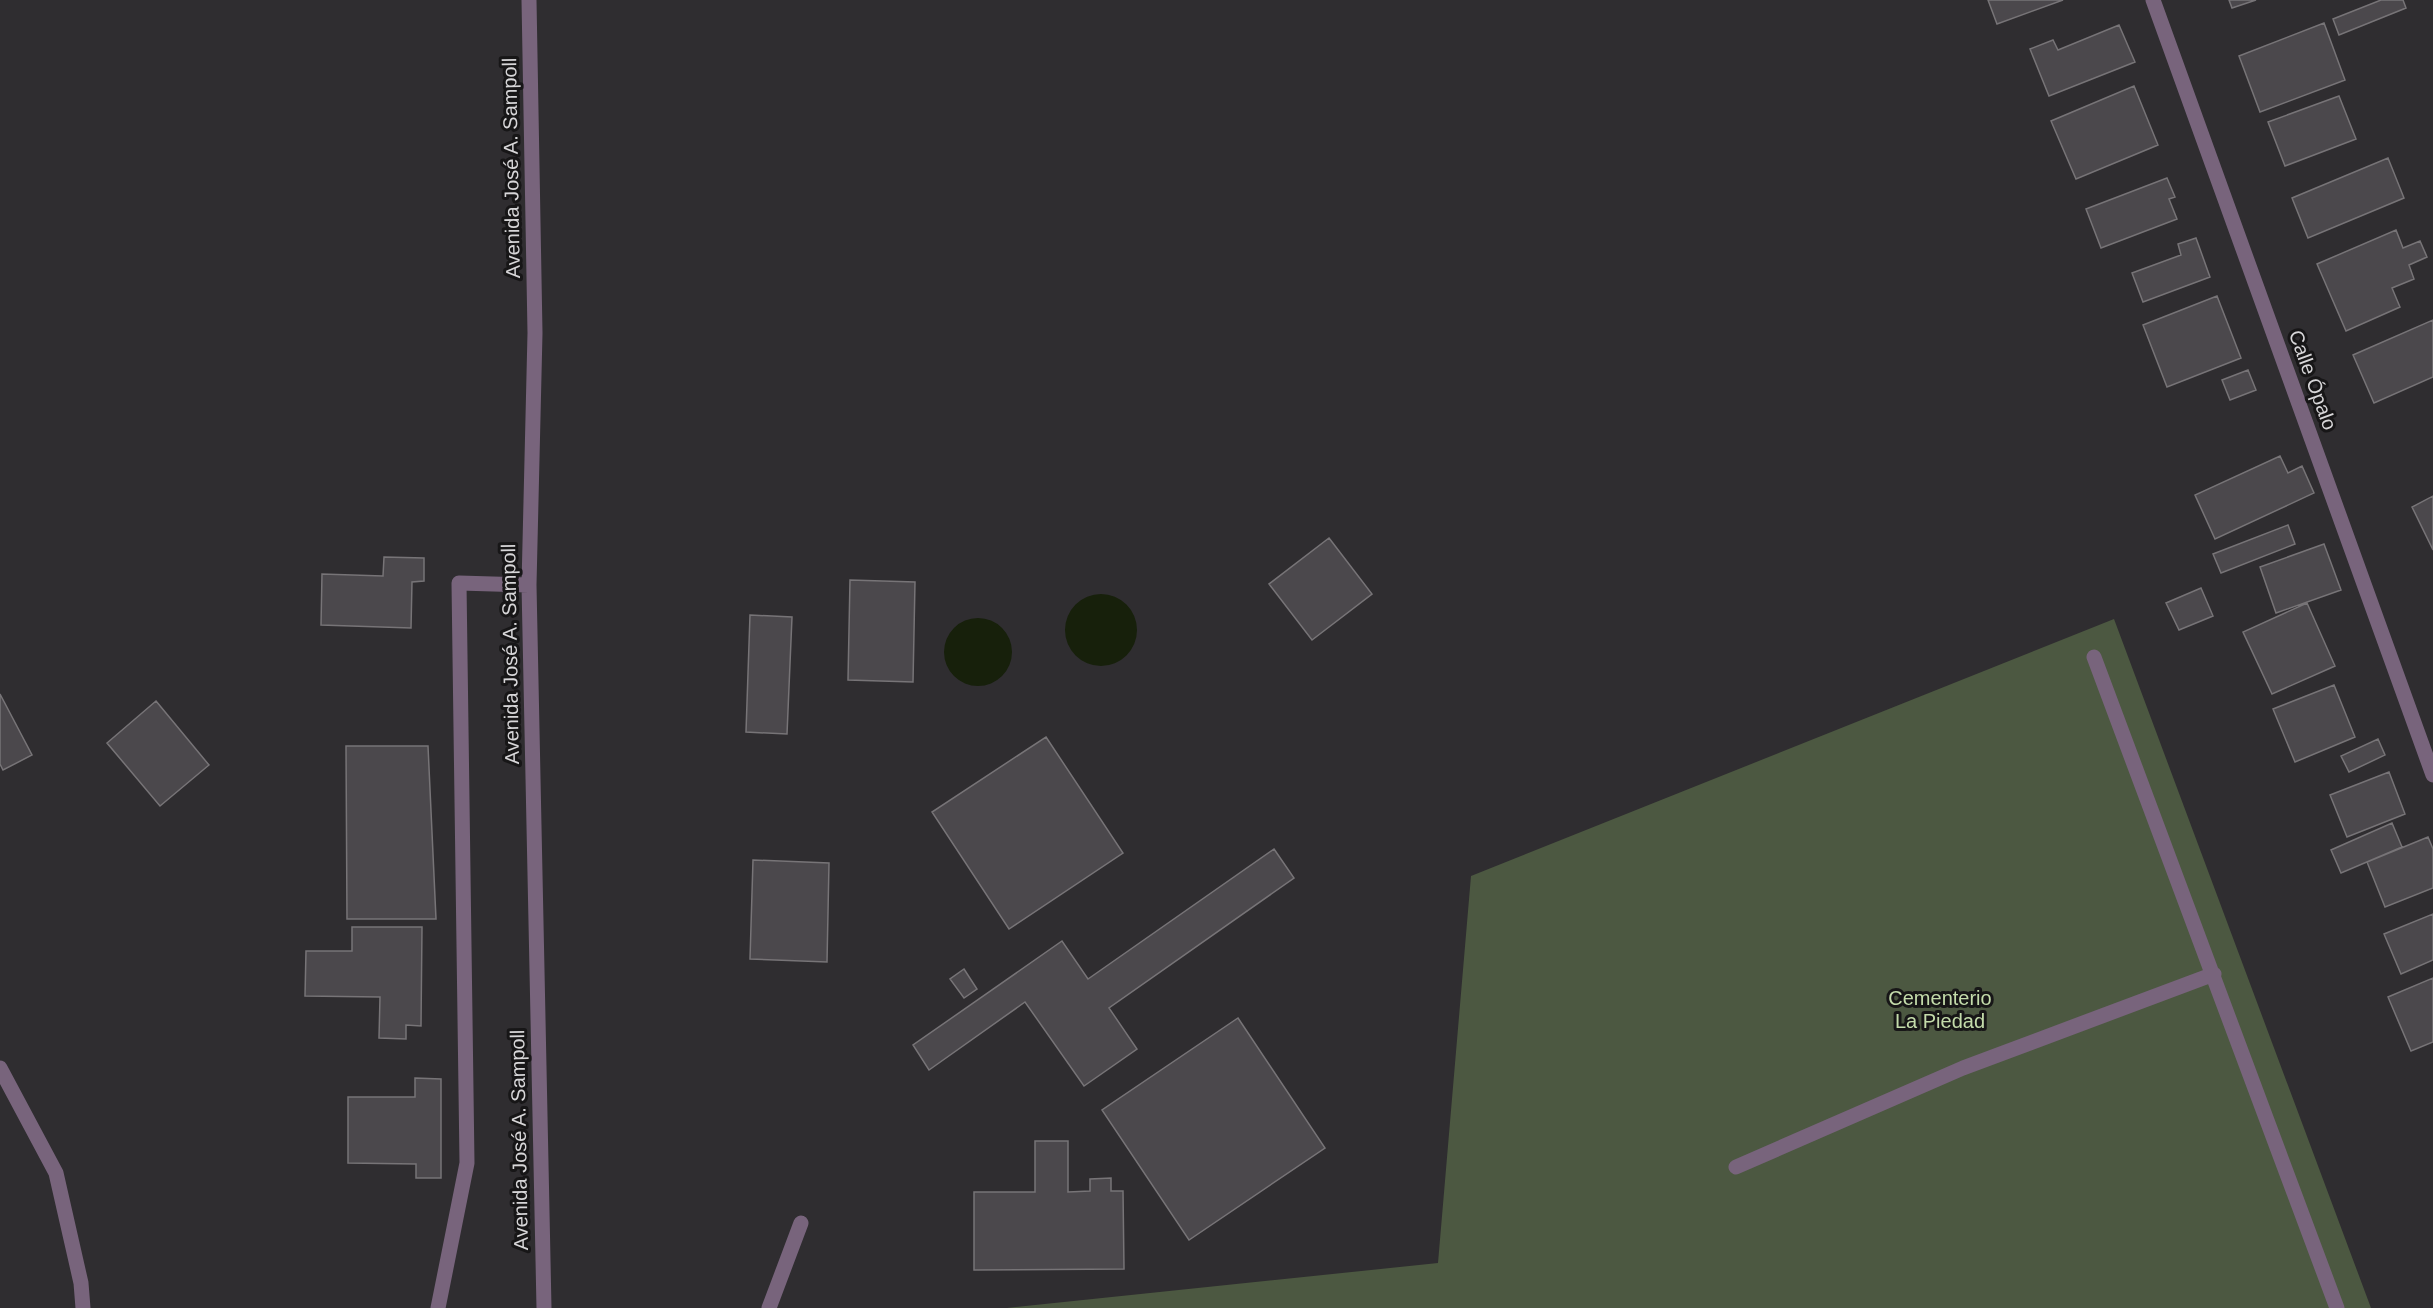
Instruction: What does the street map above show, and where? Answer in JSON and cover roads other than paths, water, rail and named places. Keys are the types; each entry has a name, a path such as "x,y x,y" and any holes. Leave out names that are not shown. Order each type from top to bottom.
{"street":[{"name":"Avenida José A. Sampoll","path":"529,0 535,333 529,585 544,1308"},
{"name":"Calle Ópalo","path":"2153,0 2433,775"},
{"path":"438,1308 466,1163 459,583 529,585"},
{"path":"2094,657 2337,1308"},
{"path":"1736,1167 1963,1068 2214,974"},
{"path":"0,1068 56,1173 81,1282 83,1308"},
{"path":"769,1308 801,1222"}],"park label":[{"name":"Cementerio La Piedad","path":"1940,1010"}]}
